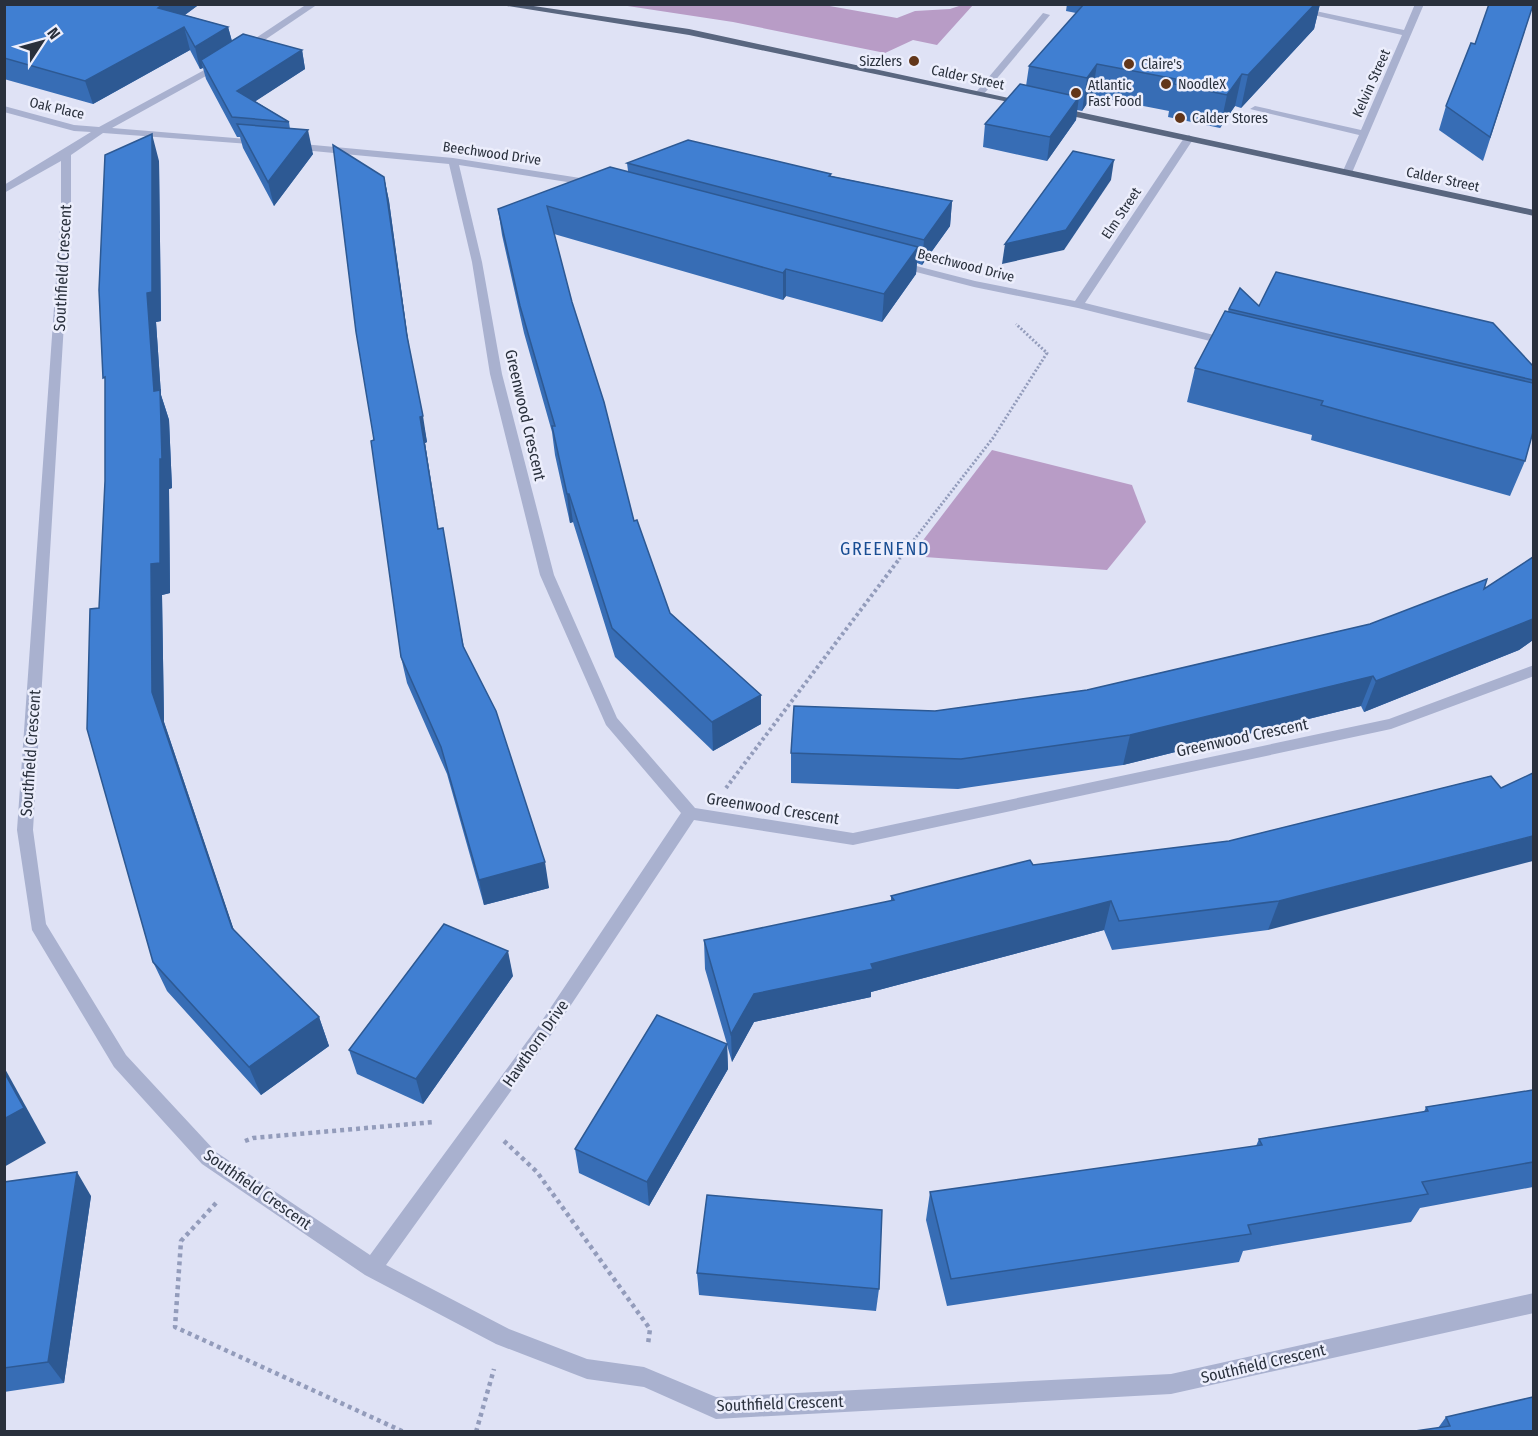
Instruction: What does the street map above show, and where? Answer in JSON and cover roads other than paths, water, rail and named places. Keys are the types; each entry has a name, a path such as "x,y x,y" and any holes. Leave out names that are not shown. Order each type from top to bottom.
{"main road":[{"name":"Calder Street","path":"499,4 689,32 1035,105"},
{"name":"Calder Street","path":"1046,108 1533,213"}],"street":[{"path":"4,190 66,154 103,129 234,56 314,4"},
{"path":"1268,4 1407,33"},
{"name":"Kelvin Street","path":"1347,172 1420,4"},
{"path":"980,93 1046,15"},
{"name":"Oak Place","path":"4,109 74,128 103,129"},
{"path":"1256,110 1363,133"},
{"name":"Beechwood Drive","path":"103,129 453,161 599,184"},
{"name":"Elm Street","path":"1078,305 1189,138"},
{"name":"Southfield Crescent","path":"66,154 66,209 26,830 38,925 120,1061 209,1158 372,1268 503,1337 587,1369 644,1377 716,1408 1171,1384 1533,1303"},
{"name":"Greenwood Crescent","path":"453,161 477,262 496,374 548,575 611,721 698,814 853,839 1391,724 1533,670"},
{"name":"Beechwood Drive","path":"883,260 974,284 1078,305 1246,346"},
{"name":"Hawthorn Drive","path":"372,1268 698,814"}],"place":[{"name":"Sizzlers","path":"914,61"},
{"name":"Claire's","path":"1129,64"},
{"name":"NoodleX","path":"1166,84"},
{"name":"Atlantic Fast Food","path":"1076,93"},
{"name":"Calder Stores","path":"1180,118"}],"district":[{"name":"GREENEND","path":"885,549"}]}
